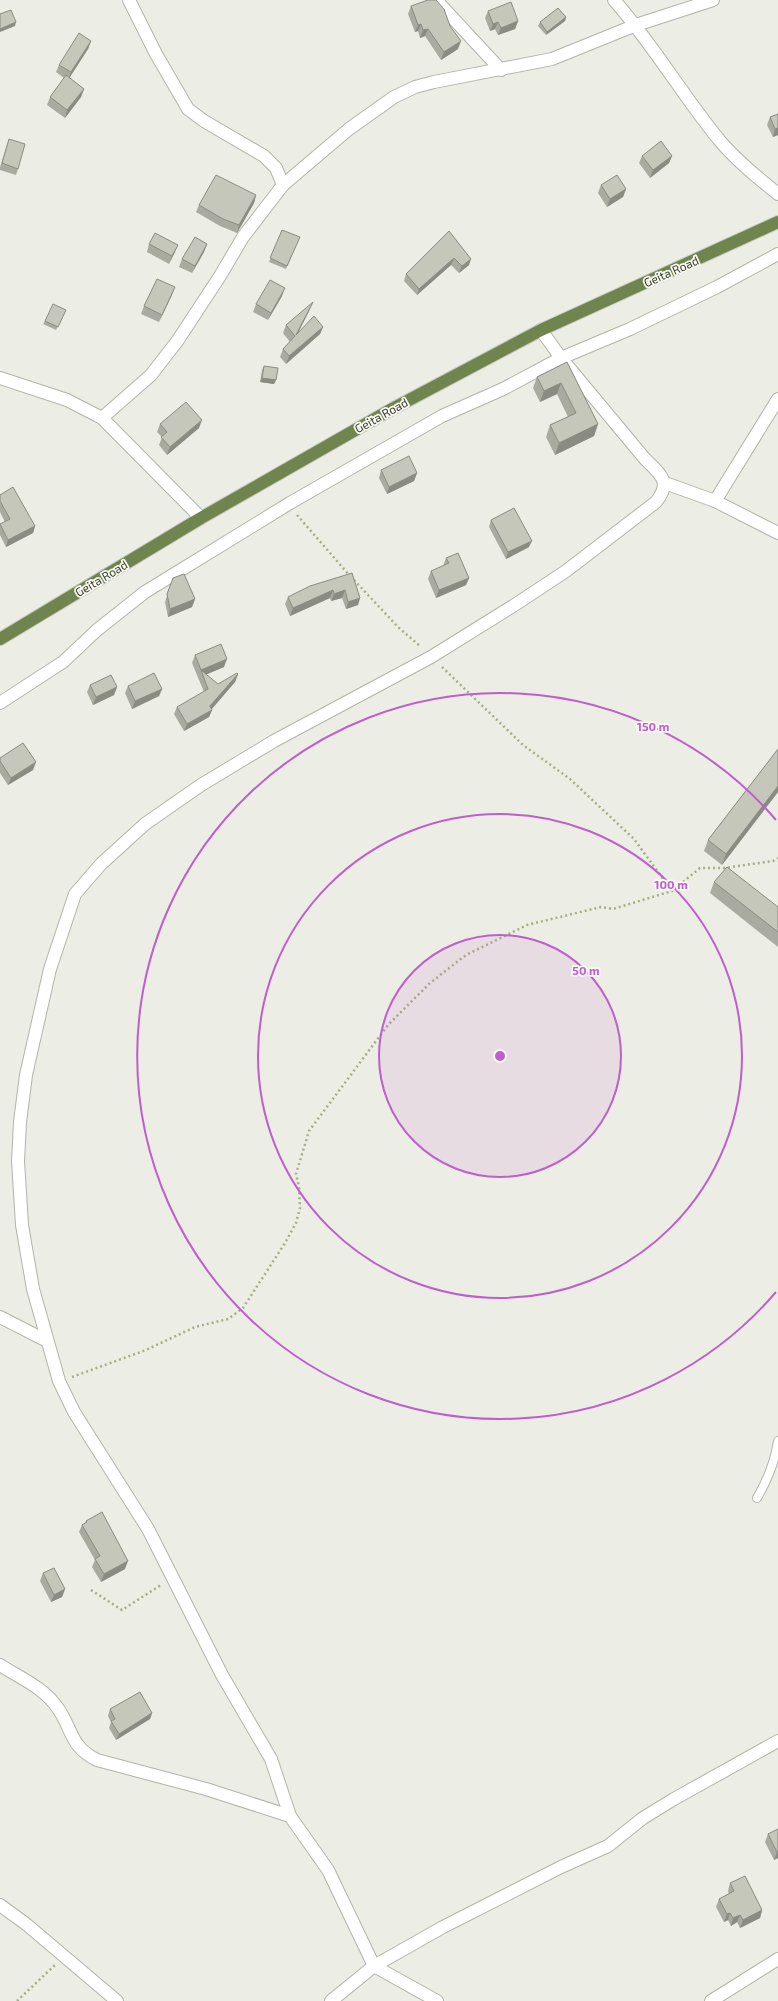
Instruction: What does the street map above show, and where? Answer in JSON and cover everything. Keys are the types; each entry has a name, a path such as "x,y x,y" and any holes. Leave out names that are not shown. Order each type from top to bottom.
{"highway":[{"name":"Geita Road","path":"0,639 201,518 392,409 541,330 778,222"}],"street":[{"path":"129,0 156,54 188,109 264,156 276,168 282,185"},
{"path":"436,0 502,70"},
{"path":"614,0 636,25 665,68 721,142 752,172 778,194"},
{"path":"102,418 151,375 178,340 220,276 243,237 282,185 349,129 394,97 415,87 434,82 502,70 552,59 636,25 713,0"},
{"path":"0,703 63,662 97,630 146,592 290,503 442,416 503,389 561,358 630,329 717,287 778,254"},
{"path":"437,2001 374,1966 328,1870 290,1816 271,1759 222,1676 173,1577 132,1502 118,1483 74,1412 59,1381 32,1289 22,1225 18,1161 20,1122 26,1075 50,969 75,894 101,864 145,824 201,785 274,741 431,656 513,606 579,562 656,502 664,492 665,483 659,472 645,459 561,358 541,330"},
{"path":"0,378 67,400 102,418 201,518"},
{"path":"715,501 778,399"},
{"path":"665,483 715,501 778,533"},
{"path":"0,1317 47,1341"},
{"path":"0,1665 43,1691 58,1707 80,1749 92,1758 146,1774 206,1788 290,1816"},
{"path":"336,2000 374,1966 443,1927 561,1866 608,1846 643,1818 778,1741"},
{"path":"0,1905 117,2001"},
{"path":"711,2001 778,1959"}],"lane":[{"path":"757,1498 765,1484 777,1450 778,1441"}],"path":[{"path":"290,503 301,520 367,595 398,627 431,656 523,746 570,779 634,839 672,891"},
{"path":"59,1381 146,1350 195,1327 228,1319 243,1308 285,1243 296,1223 300,1208 299,1186 296,1174 308,1131 388,1025 430,983 466,954 527,925 601,907 613,910 672,891 700,868 724,868 773,861 778,858"},
{"path":"91,1590 122,1610 173,1577"},
{"path":"17,2001 64,1956"}],"building":[{"path":"428,0 436,0 444,9 450,26 461,41 444,52 428,29 423,30 421,24 418,25 411,6"},
{"path":"511,2 518,21 501,28 498,22 493,24 488,11"},
{"path":"558,8 566,17 547,32 540,22"},
{"path":"11,10 16,22 0,29 0,14"},
{"path":"79,33 91,41 71,72 59,65"},
{"path":"66,75 84,89 67,110 50,97"},
{"path":"778,114 778,128 775,129 770,117"},
{"path":"9,139 25,144 18,169 2,163"},
{"path":"661,141 672,156 653,170 642,156"},
{"path":"216,175 256,195 239,225 223,219 199,205"},
{"path":"617,175 626,189 610,199 601,185"},
{"path":"282,230 300,237 287,266 270,258"},
{"path":"449,231 471,259 462,266 454,258 419,289 406,274"},
{"path":"155,233 178,245 172,256 149,244"},
{"path":"195,237 207,244 195,266 182,259"},
{"path":"157,279 175,287 162,315 144,306"},
{"path":"270,280 285,288 271,313 256,304"},
{"path":"313,302 296,335 314,316 323,327 289,356 283,349 295,336 286,325"},
{"path":"53,304 66,310 58,327 45,321"},
{"path":"567,362 598,424 559,443 550,425 576,413 561,383 544,391 537,377"},
{"path":"264,366 278,368 276,380 262,378"},
{"path":"186,402 202,420 170,447 161,437 167,432 160,424"},
{"path":"409,456 417,473 389,487 381,470"},
{"path":"13,487 35,526 8,540 0,524 10,519 0,501 0,495"},
{"path":"514,508 532,541 508,552 491,520"},
{"path":"458,553 469,578 439,590 431,571 449,563 446,558"},
{"path":"352,573 360,598 348,602 345,590 334,594 333,590 293,608 288,597 310,586"},
{"path":"184,574 195,599 170,609 167,594 173,578"},
{"path":"221,644 227,659 201,670 195,655"},
{"path":"201,670 218,684 237,673 238,674 210,706 212,710 187,724 177,707 208,689"},
{"path":"154,673 162,689 135,701 128,686"},
{"path":"111,675 117,687 96,697 90,685"},
{"path":"23,743 36,762 11,778 0,761 0,758"},
{"path":"778,749 778,786 726,854 708,840"},
{"path":"727,867 778,907 778,932 714,882"},
{"path":"102,1512 128,1561 104,1574 95,1559 100,1556 82,1525"},
{"path":"54,1568 65,1589 54,1595 43,1573"},
{"path":"140,1692 152,1713 119,1734 111,1721 115,1719 110,1709"},
{"path":"778,1829 778,1852 777,1852 768,1834"},
{"path":"745,1876 762,1910 743,1920 740,1915 733,1918 730,1913 727,1914 719,1899 734,1891 730,1883"}]}
